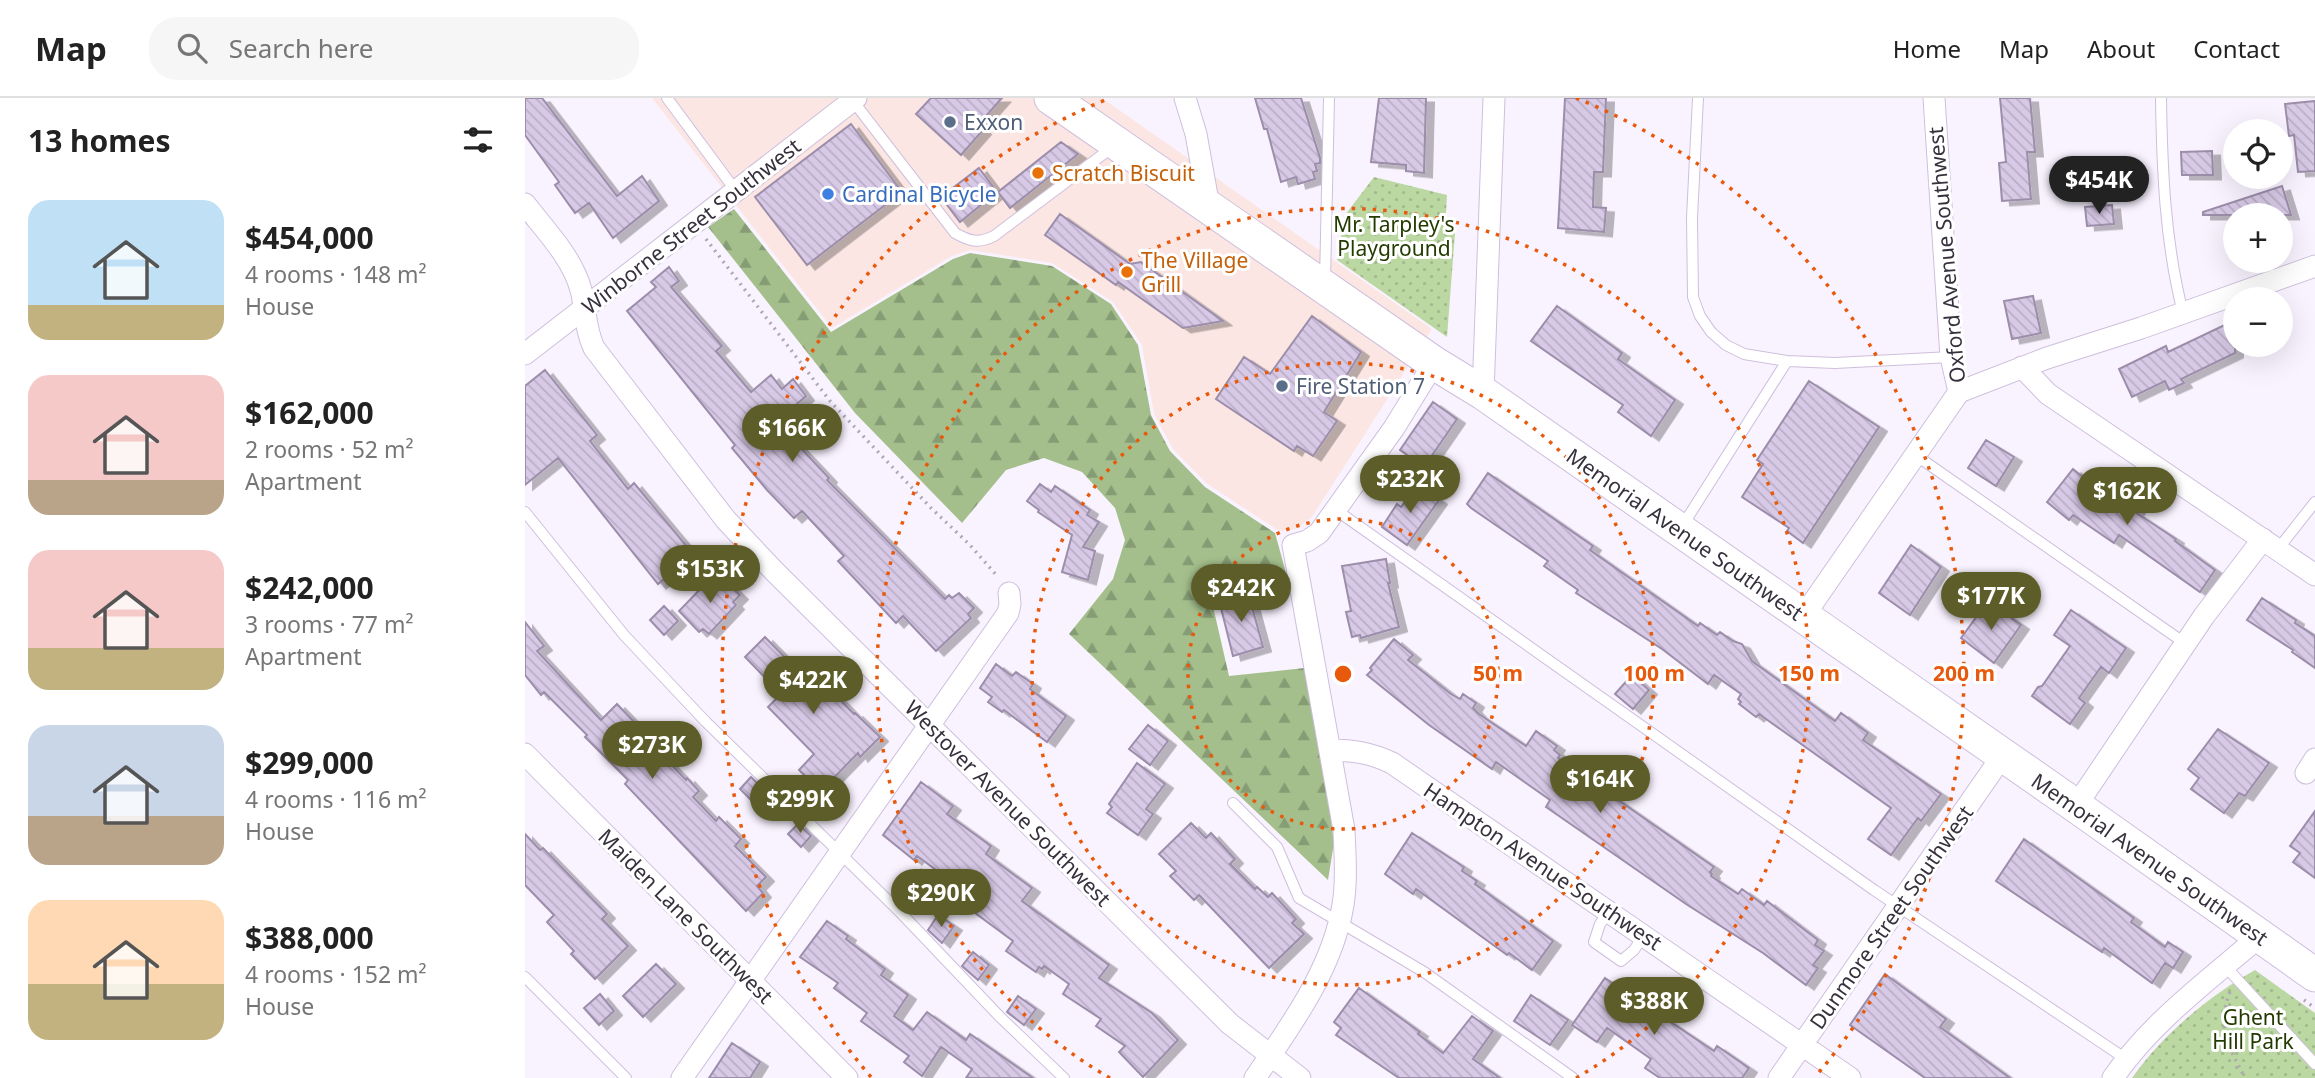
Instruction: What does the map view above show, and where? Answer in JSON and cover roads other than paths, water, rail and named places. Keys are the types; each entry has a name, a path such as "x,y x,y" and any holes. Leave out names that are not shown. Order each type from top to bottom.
{"main road":[{"name":"Memorial Avenue Southwest","path":"1051,98 1434,363 1483,393 2076,806 2259,936 2306,985"}],"street":[{"path":"1185,98 1196,134 1209,207"},
{"path":"1483,393 1494,98"},
{"name":"Oxford Avenue Southwest","path":"1803,617 1959,391 1951,357 1934,98"},
{"name":"Winborne Street Southwest","path":"525,354 854,99"},
{"name":"Westover Avenue Southwest","path":"525,204 561,250 575,273 587,332 594,348 726,520 1220,1015 1300,1078"},
{"path":"1959,391 2315,266"},
{"path":"1255,1078 1303,1007 1317,978 1339,923 1346,867 1344,830 1293,545 1307,541 1319,533 1394,428 1434,363"},
{"path":"2022,367 2048,394 2315,575"},
{"path":"2076,806 2186,644 2271,544"},
{"path":"682,1078 1008,612 1009,593"},
{"name":"Hampton Avenue Southwest","path":"1329,750 1372,754 1392,763 1850,1078"},
{"name":"Maiden Lane Southwest","path":"525,754 847,1078"},
{"name":"Dunmore Street Southwest","path":"1779,1078 2003,755"},
{"path":"2113,1078 2126,1059 2185,1000 2230,972 2259,936"}],"lane":[{"path":"1325,288 1329,98"},
{"path":"1698,98 1692,218 1693,297 1699,316 1711,332 1726,345 1755,357 1835,363 1951,357"},
{"path":"2161,98 2165,214 2174,278 2183,313"},
{"path":"854,99 955,233 969,241 983,242 994,236 1116,144"},
{"path":"670,102 736,191"},
{"path":"1679,531 1787,360"},
{"path":"1914,454 2186,644"},
{"path":"2271,544 2315,502"},
{"path":"1336,510 1899,907 2126,1059"},
{"path":"525,512 624,635 705,721 1064,1078"},
{"path":"1233,803 1277,847 1299,898 1424,972 1573,1078"},
{"path":"1609,912 1600,924 1594,942 1621,961 1634,950 1644,935"},
{"path":"2230,972 2315,1063"},
{"path":"525,977 626,1078"}],"place":[{"name":"Exxon","path":"950,122"},
{"name":"Scratch Biscuit","path":"1038,173"},
{"name":"Cardinal Bicycle","path":"828,194"},
{"name":"The Village Grill","path":"1127,272"},
{"name":"Fire Station 7","path":"1282,386"}],"park label":[{"name":"Mr. Tarpley's Playground","path":"1394,236"},
{"name":"Ghent Hill Park","path":"2253,1029"}]}
